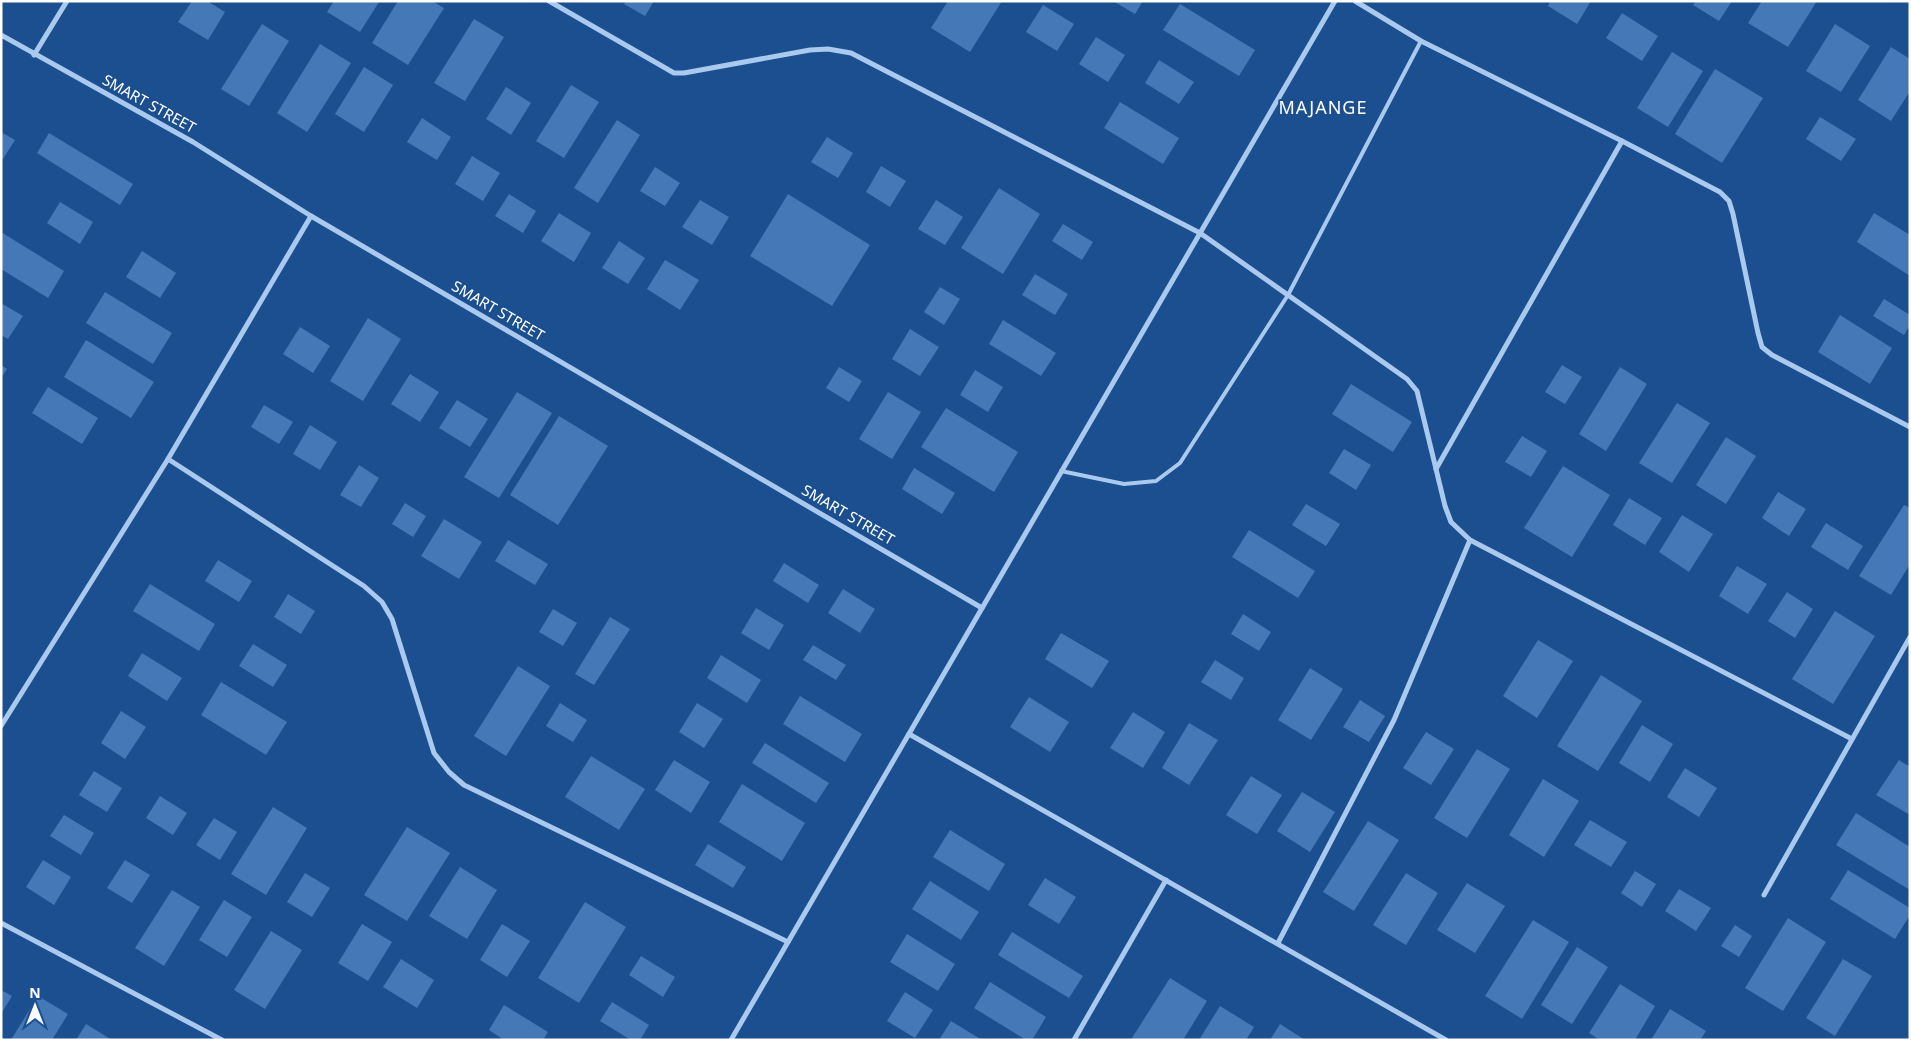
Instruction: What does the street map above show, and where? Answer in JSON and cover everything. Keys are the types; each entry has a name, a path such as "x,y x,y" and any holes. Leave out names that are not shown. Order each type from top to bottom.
{"street":[{"path":"34,55 67,1"},
{"path":"549,1 674,73 684,73 810,50 851,53 1200,234 1407,378 1417,390 1436,470 1451,522 1470,540 1852,739"},
{"path":"731,1040 1060,470 1335,1"},
{"path":"1355,1 1421,42 1622,141 1720,192 1729,201 1762,346 1772,354 1910,427"},
{"name":"SMART STREET","path":"1,35 193,142 311,216 982,608"},
{"path":"1436,470 1622,141"},
{"path":"1,726 168,459 311,216"},
{"path":"168,459 364,586 382,602 392,619 434,753 449,772 464,785 788,942"},
{"path":"1278,943 1394,720 1470,540"},
{"path":"1764,895 1910,637"},
{"path":"909,734 1446,1040"},
{"path":"1074,1040 1166,880"},
{"path":"1,922 222,1040"}],"lane":[{"path":"1060,470 1124,484 1156,480 1180,463 1288,295 1421,42"}],"building":[{"path":"192,1 207,1 225,12 208,40 178,22"},
{"path":"334,1 379,2 360,32 327,12"},
{"path":"398,1 432,1 444,8 408,65 372,43"},
{"path":"626,1 654,1 645,16 624,4"},
{"path":"948,1 1002,1 970,52 931,28"},
{"path":"1113,1 1143,1 1135,14"},
{"path":"1550,1 1591,1 1577,24 1548,6"},
{"path":"1696,1 1732,1 1719,21 1693,5"},
{"path":"1762,1 1817,1 1788,47 1748,23"},
{"path":"1180,4 1255,50 1239,76 1163,30"},
{"path":"1043,5 1074,24 1057,51 1026,32"},
{"path":"1622,13 1658,36 1642,61 1606,38"},
{"path":"474,19 504,37 465,101 434,83"},
{"path":"262,24 289,41 249,106 221,89"},
{"path":"1835,24 1870,46 1841,92 1806,71"},
{"path":"1096,37 1125,55 1108,82 1079,64"},
{"path":"320,44 351,63 307,132 277,113"},
{"path":"1891,47 1910,59 1910,91 1891,121 1858,100"},
{"path":"1672,52 1703,71 1668,127 1637,108"},
{"path":"1159,60 1194,82 1179,104 1145,83"},
{"path":"364,67 393,85 364,132 335,114"},
{"path":"1715,69 1763,98 1722,163 1675,134"},
{"path":"571,85 599,102 564,158 536,141"},
{"path":"506,87 531,103 511,135 486,119"},
{"path":"1120,102 1179,138 1163,164 1104,128"},
{"path":"1820,117 1856,139 1841,161 1806,139"},
{"path":"422,118 451,137 437,160 407,142"},
{"path":"617,120 640,135 598,203 574,188"},
{"path":"1,132 15,140 1,162"},
{"path":"49,133 133,184 120,205 37,153"},
{"path":"827,137 853,153 838,178 811,162"},
{"path":"472,156 500,173 483,201 455,184"},
{"path":"881,166 906,181 890,207 866,192"},
{"path":"655,167 680,183 665,206 640,191"},
{"path":"999,188 1040,214 1003,274 961,248"},
{"path":"509,194 536,211 523,233 495,216"},
{"path":"788,194 870,245 832,306 750,256"},
{"path":"700,200 729,217 712,245 682,227"},
{"path":"936,200 963,217 945,245 918,229"},
{"path":"60,202 93,222 80,244 47,223"},
{"path":"559,213 591,233 574,262 541,241"},
{"path":"1874,213 1910,235 1910,276 1857,242"},
{"path":"1063,224 1093,242 1082,260 1052,241"},
{"path":"1,232 64,271 48,298 1,269"},
{"path":"619,241 645,258 628,284 602,268"},
{"path":"142,251 176,273 160,298 126,277"},
{"path":"665,260 699,280 680,310 647,289"},
{"path":"1035,274 1068,294 1055,315 1022,295"},
{"path":"940,287 960,299 944,325 924,312"},
{"path":"105,292 172,333 153,364 86,323"},
{"path":"1884,299 1910,315 1910,325 1904,335 1873,316"},
{"path":"1,303 23,316 8,339 1,335"},
{"path":"1840,315 1892,348 1870,384 1818,352"},
{"path":"368,318 401,339 363,401 330,381"},
{"path":"1003,320 1056,353 1041,376 989,344"},
{"path":"300,327 330,346 313,373 283,354"},
{"path":"910,329 939,347 920,376 892,359"},
{"path":"86,340 154,382 131,418 64,377"},
{"path":"1,365 7,369 1,378"},
{"path":"1562,365 1582,377 1565,404 1545,392"},
{"path":"839,367 862,381 849,402 826,388"},
{"path":"1620,367 1647,384 1606,451 1579,434"},
{"path":"975,370 1003,387 988,412 960,395"},
{"path":"410,374 439,392 420,422 391,404"},
{"path":"1351,384 1412,422 1393,452 1332,414"},
{"path":"48,387 98,418 82,444 32,413"},
{"path":"517,392 552,413 499,498 464,477"},
{"path":"888,392 921,412 892,459 859,439"},
{"path":"457,400 488,419 470,447 439,428"},
{"path":"1677,403 1710,423 1672,483 1639,463"},
{"path":"264,405 293,422 279,444 251,427"},
{"path":"946,408 1018,452 994,492 921,447"},
{"path":"559,416 608,446 558,525 510,495"},
{"path":"310,425 337,442 320,470 293,454"},
{"path":"1522,436 1547,451 1531,477 1505,462"},
{"path":"1726,437 1756,456 1726,504 1696,485"},
{"path":"1344,449 1371,465 1356,490 1329,473"},
{"path":"359,465 379,478 361,507 340,495"},
{"path":"1563,466 1610,495 1572,557 1524,528"},
{"path":"914,468 955,493 942,514 902,489"},
{"path":"1778,492 1806,509 1789,536 1762,518"},
{"path":"1629,498 1662,518 1645,545 1613,525"},
{"path":"405,503 426,516 413,537 392,524"},
{"path":"1306,504 1340,524 1326,546 1292,525"},
{"path":"1904,505 1910,508 1910,564 1891,595 1859,576"},
{"path":"1682,515 1713,534 1689,572 1659,552"},
{"path":"444,519 482,542 459,579 421,556"},
{"path":"1826,523 1863,546 1848,570 1811,547"},
{"path":"1249,530 1315,571 1298,598 1232,557"},
{"path":"508,540 548,564 535,585 495,561"},
{"path":"218,560 252,581 239,602 205,581"},
{"path":"784,563 819,585 808,603 773,581"},
{"path":"1737,566 1767,584 1748,614 1719,596"},
{"path":"150,584 215,624 199,651 133,611"},
{"path":"843,589 875,609 860,633 828,613"},
{"path":"1787,592 1813,609 1795,638 1768,621"},
{"path":"288,594 315,611 301,634 274,617"},
{"path":"756,608 784,625 769,650 741,633"},
{"path":"553,609 577,623 563,646 539,632"},
{"path":"1835,611 1875,636 1833,704 1792,679"},
{"path":"1243,614 1271,632 1259,651 1231,634"},
{"path":"610,617 630,629 594,685 575,674"},
{"path":"1061,633 1109,661 1092,688 1045,659"},
{"path":"1538,640 1573,661 1537,718 1503,696"},
{"path":"253,644 287,665 273,687 239,666"},
{"path":"813,645 846,665 836,680 803,660"},
{"path":"142,653 182,678 167,701 128,676"},
{"path":"721,655 761,680 747,703 707,678"},
{"path":"1215,660 1244,678 1231,700 1201,682"},
{"path":"518,666 550,686 506,756 474,736"},
{"path":"1310,668 1343,689 1311,740 1278,720"},
{"path":"1601,675 1642,701 1598,771 1557,746"},
{"path":"221,682 287,722 266,755 201,715"},
{"path":"800,696 862,734 845,762 783,724"},
{"path":"1029,697 1069,722 1050,752 1010,727"},
{"path":"1360,700 1385,716 1369,742 1343,727"},
{"path":"560,703 587,720 573,742 546,726"},
{"path":"697,703 723,719 704,748 679,732"},
{"path":"121,711 146,727 125,759 101,743"},
{"path":"1133,712 1165,732 1143,768 1110,748"},
{"path":"1189,723 1218,740 1189,785 1162,768"},
{"path":"1642,725 1673,744 1650,782 1619,763"},
{"path":"1426,732 1454,749 1431,785 1403,768"},
{"path":"765,743 829,783 816,803 752,763"},
{"path":"1477,749 1510,769 1467,838 1434,818"},
{"path":"591,756 645,789 619,830 565,797"},
{"path":"674,760 710,782 691,813 655,790"},
{"path":"1899,760 1910,767 1910,815 1876,795"},
{"path":"1685,768 1717,788 1699,817 1667,797"},
{"path":"94,771 122,788 107,812 79,795"},
{"path":"1251,776 1282,795 1257,834 1226,815"},
{"path":"1543,779 1579,801 1544,857 1509,835"},
{"path":"742,784 805,823 782,861 719,822"},
{"path":"1302,792 1335,812 1310,852 1277,831"},
{"path":"160,796 187,813 173,835 146,818"},
{"path":"273,807 307,828 266,895 231,874"},
{"path":"1856,813 1910,847 1910,890 1836,845"},
{"path":"64,815 94,833 81,855 50,836"},
{"path":"214,818 237,832 220,860 196,845"},
{"path":"1590,820 1627,842 1611,867 1574,845"},
{"path":"1368,821 1399,840 1354,911 1323,892"},
{"path":"407,827 450,853 407,921 364,895"},
{"path":"950,830 1005,864 989,891 933,857"},
{"path":"708,844 746,867 733,888 695,865"},
{"path":"43,860 71,877 54,905 26,887"},
{"path":"125,860 150,875 132,903 107,888"},
{"path":"460,867 497,890 467,939 429,916"},
{"path":"1848,870 1910,908 1910,915 1895,939 1830,899"},
{"path":"1635,871 1656,884 1642,907 1621,893"},
{"path":"305,873 330,888 312,917 287,902"},
{"path":"1406,873 1438,893 1406,945 1373,925"},
{"path":"1045,878 1076,897 1059,924 1028,905"},
{"path":"930,881 979,912 961,940 912,909"},
{"path":"1467,883 1505,906 1475,953 1437,930"},
{"path":"1679,889 1711,908 1696,931 1665,911"},
{"path":"172,890 200,907 164,966 135,948"},
{"path":"224,900 252,917 227,957 199,940"},
{"path":"585,902 626,927 579,1003 538,978"},
{"path":"1788,918 1826,942 1783,1011 1745,988"},
{"path":"1533,920 1569,942 1522,1019 1485,996"},
{"path":"362,924 392,942 368,981 338,963"},
{"path":"502,924 530,941 507,977 480,960"},
{"path":"1735,925 1752,936 1739,957 1721,946"},
{"path":"271,931 302,950 265,1009 234,990"},
{"path":"1012,932 1083,976 1069,998 998,955"},
{"path":"907,934 955,964 938,991 890,962"},
{"path":"1577,947 1608,967 1572,1024 1541,1005"},
{"path":"641,956 675,977 663,997 629,975"},
{"path":"401,959 434,980 417,1008 383,987"},
{"path":"1843,959 1872,976 1835,1036 1806,1018"},
{"path":"1170,978 1207,1001 1183,1040 1135,1040 1132,1038"},
{"path":"990,982 1046,1017 1032,1040 1026,1040 974,1008"},
{"path":"1620,984 1655,1006 1635,1040 1600,1040 1589,1033"},
{"path":"1,990 12,996 1,1014"},
{"path":"905,992 933,1010 915,1038 887,1021"},
{"path":"38,996 68,1014 52,1040 11,1040"},
{"path":"612,1002 649,1025 640,1040 631,1040 600,1021"},
{"path":"504,1005 548,1032 543,1040 504,1040 489,1030"},
{"path":"1220,1006 1254,1027 1246,1040 1199,1040"},
{"path":"1670,1009 1706,1031 1700,1040 1651,1040"},
{"path":"951,1021 982,1040 939,1040"},
{"path":"86,1024 112,1040 76,1040"},
{"path":"1280,1024 1305,1040 1270,1040"}],"district":[{"name":"MAJANGE","path":"1323,108"}]}
